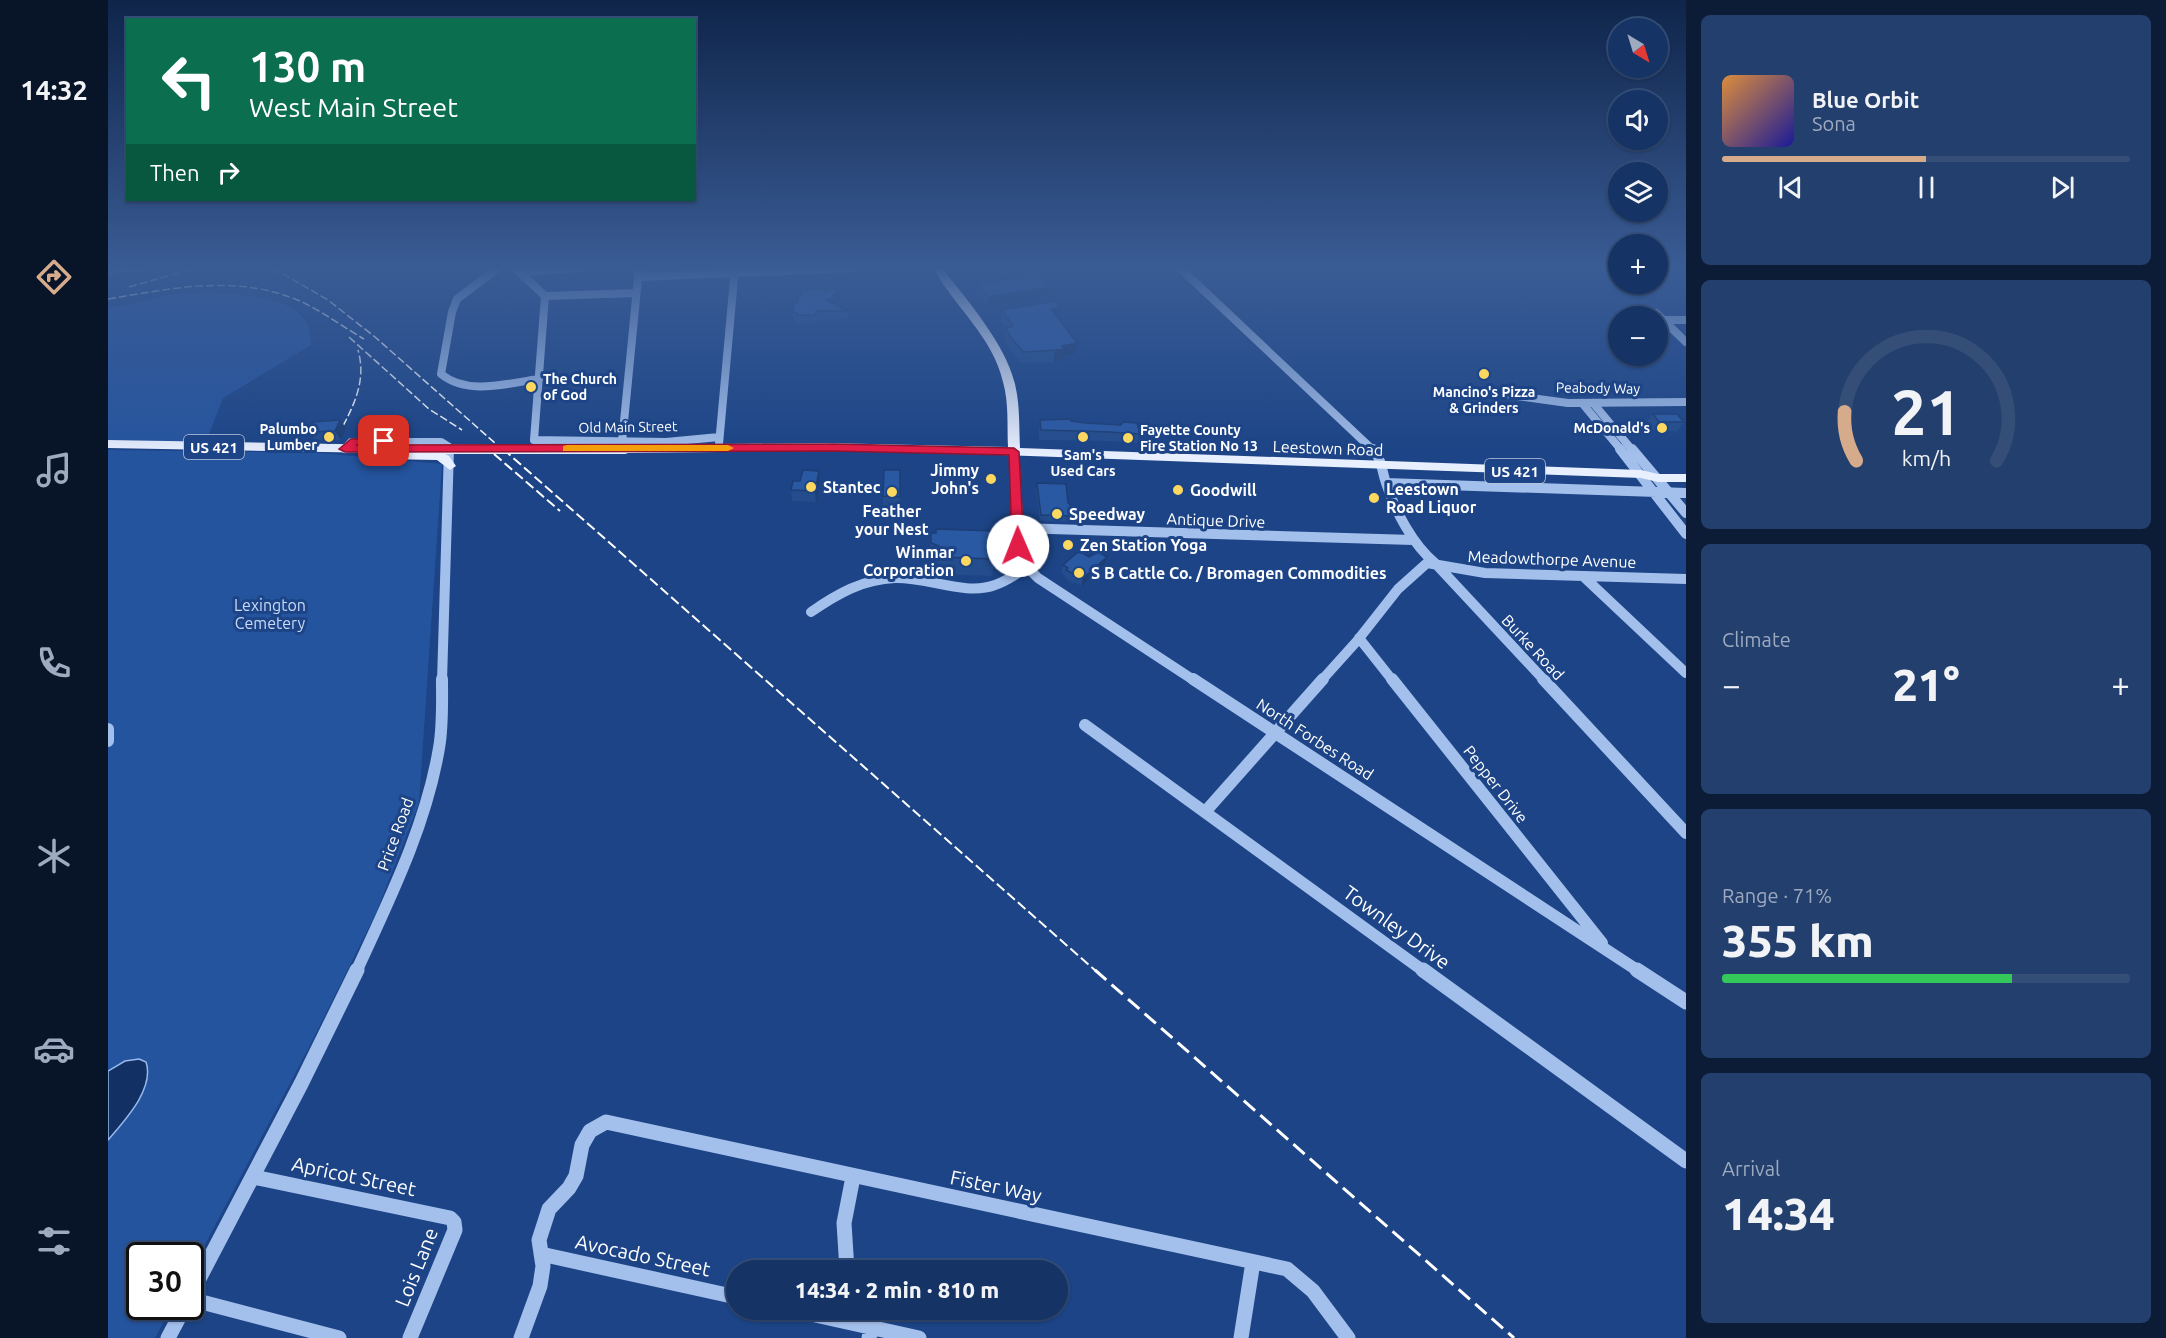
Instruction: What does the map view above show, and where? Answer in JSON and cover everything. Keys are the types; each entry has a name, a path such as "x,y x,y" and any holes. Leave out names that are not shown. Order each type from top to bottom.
{"main road":[{"path":"981,330 1005,369 1011,396 1014,452"},
{"name":"US 421","path":"108,444 393,449 719,443 1014,452"},
{"path":"321,448 364,455 439,456 446,459 450,466"},
{"name":"Leestown Road","path":"1014,452 1383,467 1650,474 1686,478"},
{"name":"Leestown Road","path":"1650,474 1686,471"}],"street":[{"path":"449,330 441,374 451,383 464,386 539,379 543,330"},
{"path":"623,445 633,330"},
{"path":"719,443 729,330"},
{"path":"1248,330 1346,420 1377,453 1383,467"},
{"path":"1674,330 1686,342"},
{"name":"Old Main Street","path":"539,379 533,438 537,442 623,445"},
{"name":"Peabody Way","path":"1510,395 1582,403 1686,402"},
{"path":"1582,403 1670,493 1686,513"},
{"path":"1593,403 1650,474 1656,493 1686,534"},
{"name":"Price Road","path":"204,1271 334,1019 386,911 429,799 440,746 449,447 441,442 356,441 347,444 345,449"},
{"path":"811,612 841,591 867,582 908,578 958,588 991,587 1007,582 1027,567 1020,556 1014,452"},
{"name":"Burke Road","path":"1383,467 1386,483 1421,552 1435,563 1686,833"},
{"path":"1386,483 1686,493"},
{"name":"Antique Drive","path":"1018,528 1413,540"},
{"path":"1205,812 1359,638 1387,602 1420,568 1435,563"},
{"name":"Meadowthorpe Avenue","path":"1435,563 1470,572 1686,579"},
{"name":"North Forbes Road","path":"1027,567 1038,578 1073,602 1686,1002"},
{"path":"1584,577 1686,673"},
{"name":"Pepper Drive","path":"1359,638 1607,950"},
{"name":"Townley Drive","path":"1085,725 1686,1161"},
{"path":"108,729 108,741"},
{"name":"Fister Way","path":"541,1254 539,1240 549,1209 569,1188 576,1176 582,1145 590,1131 606,1122 1287,1269 1301,1277 1314,1291 1348,1338"},
{"name":"Apricot Street","path":"254,1177 445,1217"},
{"path":"846,1260 843,1220 846,1198 853,1177"},
{"name":"Lois Lane","path":"410,1338 455,1230 454,1222 445,1217"},
{"path":"520,1338 540,1286 543,1266 541,1254"},
{"name":"Avocado Street","path":"541,1254 726,1295"},
{"path":"1240,1338 1253,1262"},
{"path":"204,1301 339,1338"},
{"path":"168,1338 178,1320"},
{"path":"828,1320 870,1332 919,1338"}],"green space":[{"path":"108,330 309,330 311,345 223,398 206,442 108,440"},
{"name":"Lexington Cemetery","path":"108,450 320,453 442,464 419,803 376,913 306,1053 204,1246 204,1242 126,1242 126,1320 165,1320 155,1338 108,1338"}],"shaded area":[{"path":"139,1059 146,1062 148,1072 142,1094 108,1140 108,1071 125,1061"}],"building":[{"path":"1007,330 1067,330 1077,343 1062,346 1065,349 1023,352"},
{"path":"1653,414 1677,414 1684,422 1659,422"},
{"path":"1071,419 1071,421 1086,423 1121,425 1123,422 1137,423 1140,434 1041,430 1040,420"},
{"path":"340,420 335,431 309,432 312,422"},
{"path":"803,470 819,471 815,491 791,490 793,481 800,481"},
{"name":"Feather your Nest","path":"884,470 900,470 900,497 883,496"},
{"path":"1037,483 1066,484 1072,516 1041,515"},
{"path":"936,529 994,531 994,541 1000,541 1001,550 994,550 995,559 939,557 939,546 931,543 931,533 936,533"},
{"path":"1079,551 1089,557 1098,552 1107,557 1083,578 1066,570 1068,568 1063,565"}],"railway":[{"path":"350,330 364,339"},
{"path":"367,330 504,451"},
{"path":"349,337 429,409 462,430"},
{"path":"343,426 352,408 360,380 358,350"},
{"path":"503,449 1097,972"},
{"path":"494,454 560,511"},
{"path":"1095,970 1514,1338"}],"slow traffic":[{"path":"567,449 728,448"}],"place":[{"name":"Mancino's Pizza & Grinders","path":"1484,374"},
{"name":"The Church of God","path":"531,387"},
{"name":"McDonald's","path":"1662,428"},
{"name":"Palumbo Lumber","path":"329,437"},
{"name":"Sam's Used Cars","path":"1083,437"},
{"name":"Fayette County Fire Station No 13","path":"1128,438"},
{"name":"Jimmy John's","path":"991,479"},
{"name":"Stantec","path":"811,487"},
{"name":"Goodwill","path":"1178,490"},
{"name":"Feather your Nest","path":"892,492"},
{"name":"Leestown Road Liquor","path":"1374,498"},
{"name":"Speedway","path":"1057,514"},
{"name":"Zen Station Yoga","path":"1068,545"},
{"name":"Winmar Corporation","path":"966,561"},
{"name":"S B Cattle Co. / Bromagen Commodities","path":"1079,573"}],"route":[{"path":"384,441 351,442 345,449 833,447 1014,452 1018,546"}]}
